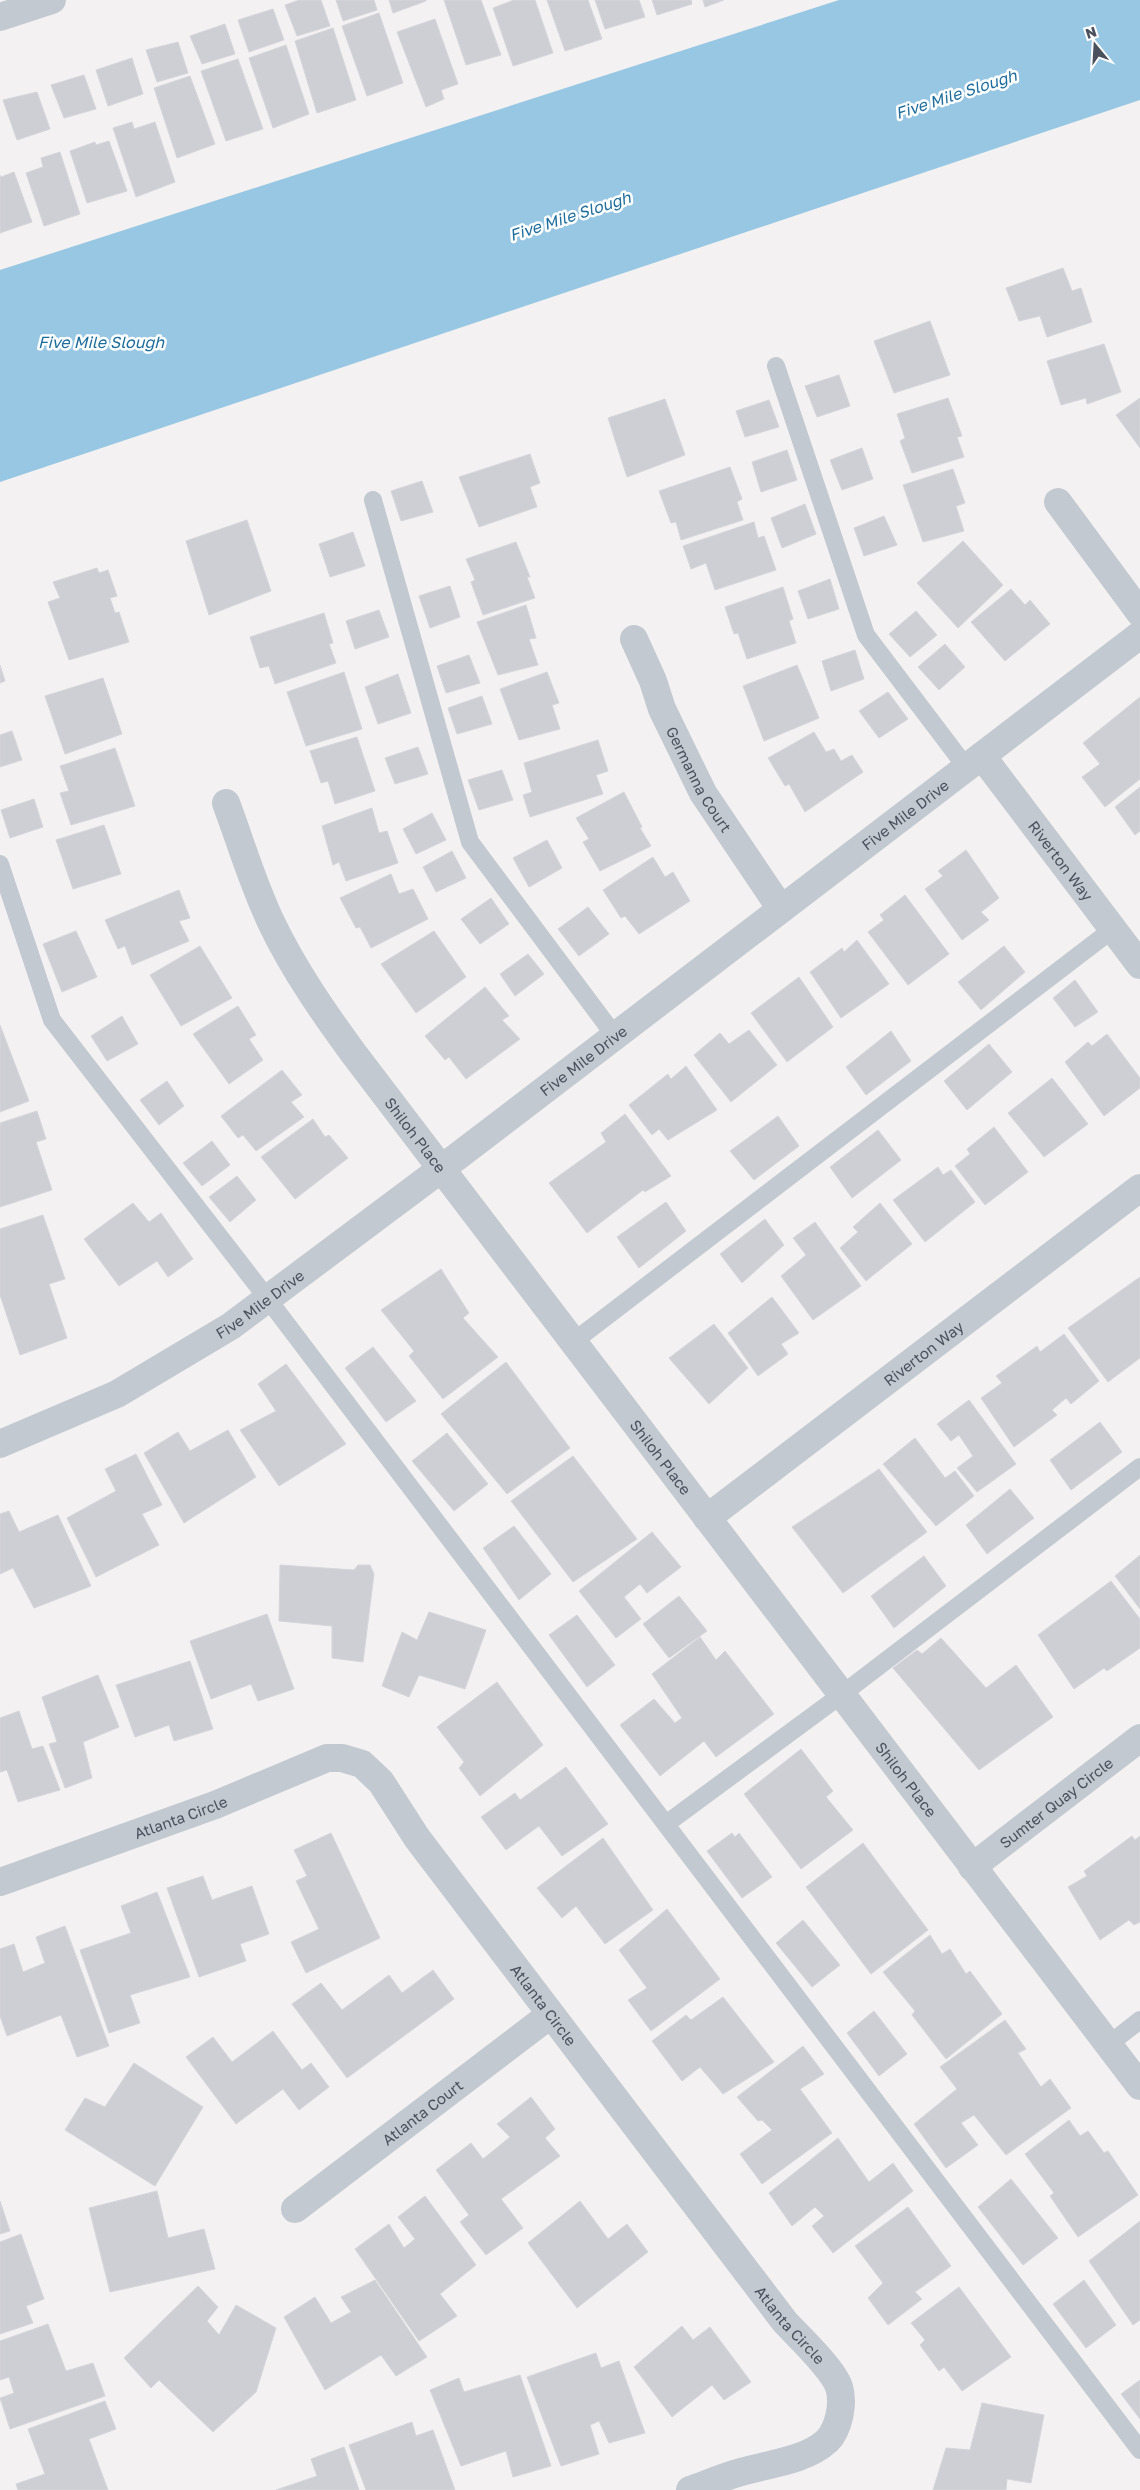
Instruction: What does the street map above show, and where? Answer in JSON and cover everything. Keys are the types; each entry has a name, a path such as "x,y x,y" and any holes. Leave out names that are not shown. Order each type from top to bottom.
{"street":[{"path":"0,17 52,0"},
{"path":"1058,502 1140,613"},
{"name":"Five Mile Drive","path":"0,1444 117,1394 231,1326 1140,635"},
{"name":"Germanna Court","path":"634,639 653,681 662,709 703,793 781,909"},
{"name":"Riverton Way","path":"974,762 1140,964"},
{"name":"Shiloh Place","path":"226,802 252,879 272,925 311,992 354,1054 1140,2086"},
{"name":"Riverton Way","path":"707,1518 1140,1188"},
{"name":"Sumter Quay Circle","path":"972,1866 1140,1738"},
{"name":"Atlanta Circle","path":"0,1882 215,1805 327,1758 342,1758 362,1764 381,1782 417,1838 550,2015 785,2322 813,2352 838,2385 840,2418 827,2441 804,2455 739,2472 690,2490"},
{"name":"Atlanta Court","path":"295,2209 550,2015"}],"lane":[{"path":"776,366 866,635 974,762"},
{"path":"373,500 470,842 614,1036"},
{"path":"0,864 52,1020 267,1298 1140,2450"},
{"path":"573,1342 1113,929"},
{"path":"666,1824 841,1695 1140,1467"},
{"path":"1108,2045 1140,2020"}],"water":[{"name":"Five Mile Slough","path":"839,0 1140,0 1140,100 0,482 0,270"}],"building":[{"path":"299,0 321,0 330,26 297,36 285,5"},
{"path":"336,0 374,0 377,10 343,21"},
{"path":"389,0 426,0 426,1 393,13"},
{"path":"444,0 481,0 501,55 466,65"},
{"path":"514,0 535,0 553,53 513,66 493,8"},
{"path":"547,0 588,0 602,39 565,51"},
{"path":"595,0 639,0 645,17 605,29"},
{"path":"652,0 691,0 692,4 657,15"},
{"path":"703,0 724,0 705,7"},
{"path":"273,9 284,40 249,52 238,20"},
{"path":"379,13 403,83 367,96 342,26"},
{"path":"435,19 458,84 441,90 444,99 426,107 397,32"},
{"path":"225,24 235,54 202,64 190,36"},
{"path":"333,28 356,100 317,113 295,41"},
{"path":"178,42 188,73 157,82 146,50"},
{"path":"286,45 309,114 273,128 249,58"},
{"path":"132,58 143,94 108,106 96,70"},
{"path":"238,59 263,129 226,141 201,71"},
{"path":"84,75 96,109 64,118 51,85"},
{"path":"190,76 215,144 177,158 154,88"},
{"path":"37,92 50,129 17,140 3,100"},
{"path":"132,122 134,129 155,122 175,182 136,197 113,128"},
{"path":"109,141 127,191 87,203 70,151 95,142 96,145"},
{"path":"60,152 80,214 44,226 26,173 43,167 41,158"},
{"path":"14,172 32,222 0,233 0,175 1,177"},
{"path":"1063,268 1072,291 1081,288 1092,322 1047,337 1040,316 1019,321 1006,288"},
{"path":"930,321 950,375 894,393 874,341"},
{"path":"1104,344 1121,392 1087,404 1086,398 1061,405 1047,361"},
{"path":"839,375 850,406 817,417 805,386"},
{"path":"948,398 962,436 957,437 964,457 912,473 900,441 905,438 897,414"},
{"path":"1140,398 1140,448 1116,415"},
{"path":"665,399 685,455 627,477 608,418"},
{"path":"769,400 779,427 745,437 736,411"},
{"path":"862,448 873,479 842,490 830,460"},
{"path":"787,450 797,480 761,492 752,462"},
{"path":"530,454 540,483 530,487 537,507 479,527 459,477"},
{"path":"730,467 742,499 737,502 743,520 681,540 676,522 671,523 659,491"},
{"path":"953,469 965,503 956,506 964,531 923,542 903,485"},
{"path":"422,481 433,512 401,521 391,491"},
{"path":"805,504 816,534 782,548 771,518"},
{"path":"884,516 897,545 864,556 854,528"},
{"path":"247,520 271,591 209,615 186,541"},
{"path":"754,522 758,538 764,536 776,570 715,590 706,563 691,569 683,546"},
{"path":"353,532 365,566 330,577 319,544"},
{"path":"963,541 1003,585 958,628 917,583"},
{"path":"516,542 530,577 527,577 535,598 483,615 471,582 475,580 466,559"},
{"path":"97,568 99,573 108,570 117,596 110,598 115,613 119,612 129,642 69,660 48,602 60,598 53,582"},
{"path":"830,579 839,609 808,619 798,591"},
{"path":"450,586 460,617 430,628 419,596"},
{"path":"783,587 793,619 789,621 796,643 747,659 738,633 734,634 725,607"},
{"path":"1011,589 1025,605 1030,600 1050,624 1005,661 971,622"},
{"path":"526,605 536,638 529,639 538,665 498,675 477,622"},
{"path":"379,610 389,637 355,649 346,621"},
{"path":"916,611 937,635 910,657 889,634"},
{"path":"324,613 333,643 329,644 336,663 275,684 269,666 260,668 250,637"},
{"path":"945,644 965,667 939,690 918,667"},
{"path":"855,650 864,679 831,691 822,661"},
{"path":"469,655 480,683 446,693 437,666"},
{"path":"0,665 5,681 0,683"},
{"path":"797,665 819,718 764,741 743,686"},
{"path":"344,672 362,729 306,746 287,692"},
{"path":"547,672 559,703 552,705 560,729 519,740 500,689"},
{"path":"398,674 411,713 378,724 365,687"},
{"path":"103,678 122,734 65,754 45,696"},
{"path":"888,692 908,719 879,738 859,711"},
{"path":"482,696 492,724 457,734 448,708"},
{"path":"1140,697 1140,779 1105,807 1082,777 1100,764 1083,743"},
{"path":"12,731 22,760 0,767 0,735"},
{"path":"814,732 826,752 834,749 841,761 852,755 863,772 805,812 789,784 785,786 768,758"},
{"path":"357,737 375,791 335,804 328,781 321,783 310,751"},
{"path":"598,740 608,771 596,775 603,794 530,817 523,795 532,792 524,763"},
{"path":"418,747 428,774 395,784 385,758"},
{"path":"115,748 135,806 71,825 60,793 69,791 60,766"},
{"path":"502,770 513,800 479,810 468,780"},
{"path":"1140,787 1140,831 1135,835 1115,807"},
{"path":"624,792 642,827 640,828 651,846 600,871 583,842 589,839 576,818"},
{"path":"34,799 43,827 10,838 1,810"},
{"path":"372,808 379,833 387,831 398,863 346,881 339,862 333,865 322,826"},
{"path":"432,813 446,840 416,854 403,829"},
{"path":"104,825 121,874 73,889 56,840"},
{"path":"547,840 562,868 529,887 513,858"},
{"path":"966,850 999,898 981,912 989,920 962,940 925,889 943,876 938,871"},
{"path":"452,851 466,878 436,892 423,867"},
{"path":"653,857 665,877 673,872 690,901 639,934 625,916 621,918 603,890"},
{"path":"391,874 399,894 413,889 428,919 371,948 360,927 356,928 340,898"},
{"path":"179,890 190,918 179,921 189,941 132,965 125,946 118,949 105,920"},
{"path":"905,895 949,954 908,985 868,932 884,920 880,915"},
{"path":"491,898 509,924 480,944 461,919"},
{"path":"588,907 609,934 579,956 558,929"},
{"path":"76,931 97,977 62,992 43,944"},
{"path":"434,931 466,977 416,1013 381,964"},
{"path":"857,940 889,984 841,1018 810,972 842,948 844,952"},
{"path":"200,946 232,998 181,1026 150,975"},
{"path":"1004,946 1025,972 981,1010 958,982"},
{"path":"528,954 544,974 515,996 500,974"},
{"path":"799,977 833,1027 787,1062 751,1013"},
{"path":"1075,980 1098,1012 1075,1027 1053,998"},
{"path":"485,987 509,1016 502,1020 520,1039 466,1079 449,1057 445,1060 425,1036"},
{"path":"238,1006 256,1035 249,1039 263,1060 229,1084 193,1034"},
{"path":"122,1016 138,1044 107,1061 91,1036"},
{"path":"0,1025 29,1101 0,1112"},
{"path":"749,1030 777,1065 731,1102 694,1055 720,1033 729,1044"},
{"path":"891,1031 911,1061 866,1095 846,1067"},
{"path":"1107,1034 1140,1078 1140,1088 1104,1116 1065,1062 1088,1042 1092,1046"},
{"path":"989,1044 1012,1072 967,1110 944,1081"},
{"path":"686,1066 717,1110 668,1140 659,1129 652,1135 629,1105 668,1074 671,1079"},
{"path":"282,1070 302,1095 291,1102 304,1117 256,1151 243,1135 238,1138 221,1116"},
{"path":"1052,1078 1088,1124 1044,1157 1008,1113"},
{"path":"167,1081 184,1106 159,1125 140,1100"},
{"path":"37,1111 46,1139 36,1142 52,1190 0,1207 0,1123"},
{"path":"625,1114 671,1176 645,1192 643,1190 587,1233 549,1183 606,1142 601,1133"},
{"path":"778,1116 799,1146 754,1180 730,1151"},
{"path":"313,1119 325,1137 329,1135 348,1158 295,1199 261,1157"},
{"path":"994,1127 1028,1172 985,1205 955,1166 970,1154 967,1149"},
{"path":"878,1130 901,1160 852,1198 830,1167"},
{"path":"212,1141 230,1165 202,1186 183,1163"},
{"path":"938,1167 943,1175 951,1170 975,1202 925,1242 893,1200"},
{"path":"237,1176 256,1200 230,1222 209,1197"},
{"path":"666,1202 686,1231 639,1268 617,1237"},
{"path":"133,1203 149,1222 161,1213 193,1259 168,1277 157,1261 119,1286 84,1239"},
{"path":"880,1203 912,1244 866,1281 840,1248 858,1232 853,1227"},
{"path":"43,1215 65,1279 49,1284 67,1338 20,1355 0,1295 0,1229"},
{"path":"765,1219 784,1245 742,1283 720,1254"},
{"path":"815,1222 861,1286 813,1320 781,1276 806,1255 793,1238"},
{"path":"441,1269 469,1313 463,1318 498,1357 443,1399 409,1356 414,1351 381,1310"},
{"path":"1140,1277 1140,1358 1108,1382 1068,1328"},
{"path":"772,1297 799,1333 781,1344 788,1354 758,1376 728,1333"},
{"path":"714,1324 748,1368 709,1404 669,1358"},
{"path":"1064,1334 1099,1381 1071,1404 1066,1398 1052,1410 1057,1415 1014,1447 981,1398 1002,1383 996,1376 1037,1346 1040,1352"},
{"path":"373,1347 416,1401 386,1422 345,1368"},
{"path":"506,1362 570,1448 507,1494 441,1414"},
{"path":"286,1364 346,1444 279,1486 240,1430 276,1411 258,1384"},
{"path":"969,1400 1016,1464 977,1492 957,1468 973,1456 959,1435 951,1441 937,1424"},
{"path":"1100,1422 1122,1452 1071,1490 1050,1460"},
{"path":"228,1430 256,1477 184,1523 144,1453 178,1432 190,1451"},
{"path":"447,1433 488,1484 454,1511 412,1461"},
{"path":"915,1438 945,1478 955,1471 974,1496 936,1526 883,1464"},
{"path":"136,1454 162,1505 142,1514 159,1545 96,1577 67,1518 116,1491 105,1469"},
{"path":"573,1456 637,1539 573,1582 511,1501"},
{"path":"879,1469 927,1532 843,1593 792,1527"},
{"path":"1010,1489 1034,1518 987,1554 966,1525"},
{"path":"9,1511 19,1532 58,1515 91,1586 34,1608 13,1568 0,1574 0,1514"},
{"path":"514,1526 551,1574 519,1600 483,1548"},
{"path":"652,1532 681,1567 647,1593 640,1584 624,1597 641,1619 616,1638 579,1591"},
{"path":"1140,1555 1140,1609 1115,1576"},
{"path":"924,1556 946,1586 894,1628 871,1596"},
{"path":"280,1565 354,1570 358,1565 370,1565 374,1574 363,1662 332,1658 332,1626 279,1621"},
{"path":"1111,1581 1140,1619 1140,1648 1107,1671 1104,1668 1074,1689 1038,1635"},
{"path":"679,1596 707,1631 669,1658 643,1624"},
{"path":"429,1612 486,1630 465,1689 419,1675 409,1697 382,1686 402,1632 417,1640"},
{"path":"267,1614 294,1689 258,1701 251,1684 211,1699 190,1641"},
{"path":"577,1615 615,1665 587,1687 549,1635"},
{"path":"700,1637 716,1660 725,1651 774,1714 716,1757 704,1741 660,1776 620,1725 654,1699 675,1723 682,1718 652,1674"},
{"path":"941,1638 986,1688 1016,1665 1053,1717 979,1770 893,1668 917,1650 922,1654"},
{"path":"190,1661 213,1729 174,1741 169,1725 135,1737 116,1685"},
{"path":"98,1675 119,1727 83,1742 92,1778 65,1788 49,1744 57,1742 42,1697"},
{"path":"497,1682 543,1745 480,1796 459,1768 464,1762 437,1727"},
{"path":"19,1711 32,1749 43,1746 60,1790 18,1802 7,1770 0,1772 0,1718"},
{"path":"801,1749 833,1791 826,1797 853,1830 801,1869 744,1794"},
{"path":"566,1767 608,1824 562,1856 539,1826 506,1850 481,1817 515,1793 520,1800"},
{"path":"331,1833 380,1938 306,1973 291,1942 319,1929 296,1881 307,1876 294,1850"},
{"path":"732,1833 735,1837 739,1833 772,1877 742,1898 707,1851"},
{"path":"1132,1836 1135,1840 1140,1836 1140,1922 1134,1925 1129,1920 1100,1940 1068,1887 1087,1876 1084,1871"},
{"path":"603,1838 653,1910 605,1944 576,1906 562,1918 537,1888"},
{"path":"863,1843 928,1930 871,1974 806,1887"},
{"path":"203,1876 212,1900 252,1886 269,1934 240,1944 246,1961 199,1977 167,1888"},
{"path":"157,1892 190,1977 130,1995 140,2023 109,2033 80,1950 131,1933 121,1906"},
{"path":"667,1909 720,1979 651,2031 628,2000 647,1988 619,1950"},
{"path":"803,1920 840,1965 812,1987 776,1943"},
{"path":"65,1926 109,2046 77,2057 61,2015 7,2036 0,2016 0,1949 14,1944 23,1972 45,1963 36,1937"},
{"path":"930,1935 942,1954 950,1949 966,1974 970,1971 1002,2014 946,2059 912,2015 915,2011 883,1972"},
{"path":"433,1970 454,1999 347,2078 292,2004 321,1983 342,2010 389,1975 402,1993"},
{"path":"723,1997 774,2062 723,2094 700,2067 682,2081 652,2041 686,2015 691,2020"},
{"path":"874,2011 907,2054 879,2076 847,2033"},
{"path":"1005,2020 1026,2049 1018,2053 1041,2087 1050,2079 1071,2108 1006,2155 974,2115 961,2123 978,2145 946,2168 914,2124 957,2089 940,2067"},
{"path":"273,2031 302,2070 311,2063 329,2087 299,2110 283,2089 236,2124 186,2057 213,2037 232,2062"},
{"path":"803,2046 824,2074 800,2089 832,2133 762,2184 740,2154 772,2130 762,2120 758,2121 737,2097"},
{"path":"134,2063 203,2107 155,2186 65,2130 85,2098 105,2107"},
{"path":"531,2097 555,2129 545,2138 560,2156 501,2199 523,2228 486,2255 460,2222 469,2215 436,2170 471,2143 483,2159 510,2137 497,2124"},
{"path":"1069,2120 1080,2136 1088,2131 1104,2153 1108,2151 1138,2195 1078,2237 1050,2196 1054,2193 1025,2154"},
{"path":"838,2138 869,2182 893,2163 913,2191 833,2253 812,2226 824,2216 815,2207 792,2226 769,2193"},
{"path":"1011,2179 1058,2238 1023,2265 978,2207"},
{"path":"157,2191 168,2238 204,2229 215,2269 110,2292 89,2208"},
{"path":"425,2196 476,2265 440,2294 457,2316 419,2341 355,2249 389,2224 404,2248 415,2239 398,2217"},
{"path":"0,2201 10,2231 0,2234"},
{"path":"580,2201 608,2239 627,2224 648,2252 577,2308 528,2243"},
{"path":"908,2207 951,2266 915,2292 922,2299 888,2325 868,2298 883,2283 855,2246"},
{"path":"1140,2221 1140,2320 1133,2325 1089,2261"},
{"path":"21,2234 44,2299 26,2306 33,2323 0,2334 0,2242"},
{"path":"375,2280 427,2357 396,2376 381,2355 325,2390 284,2317 315,2297 331,2323 351,2312 341,2297"},
{"path":"1084,2280 1116,2325 1086,2348 1053,2304"},
{"path":"198,2286 218,2307 207,2321 219,2335 236,2305 276,2328 256,2392 213,2432 159,2380 151,2388 124,2358"},
{"path":"959,2287 1011,2357 962,2391 944,2367 939,2371 920,2345 925,2340 911,2323"},
{"path":"48,2324 66,2371 93,2363 105,2396 10,2429 0,2398 14,2393 9,2377 0,2380 0,2341"},
{"path":"682,2326 693,2340 710,2327 751,2382 724,2400 712,2385 672,2417 634,2367"},
{"path":"596,2353 601,2368 619,2361 645,2433 609,2443 599,2421 590,2425 599,2454 561,2466 527,2377"},
{"path":"520,2375 551,2466 513,2477 506,2451 461,2466 430,2390 459,2378 464,2392"},
{"path":"1140,2380 1140,2419 1121,2394"},
{"path":"105,2401 116,2429 89,2439 108,2490 18,2490 16,2484 45,2474 28,2429"},
{"path":"982,2403 1044,2415 1031,2483 1007,2479 1006,2490 933,2490 946,2448 970,2450"},
{"path":"412,2422 416,2436 433,2430 455,2490 366,2490 349,2445"},
{"path":"344,2447 359,2490 276,2490 317,2476 311,2459"}]}
